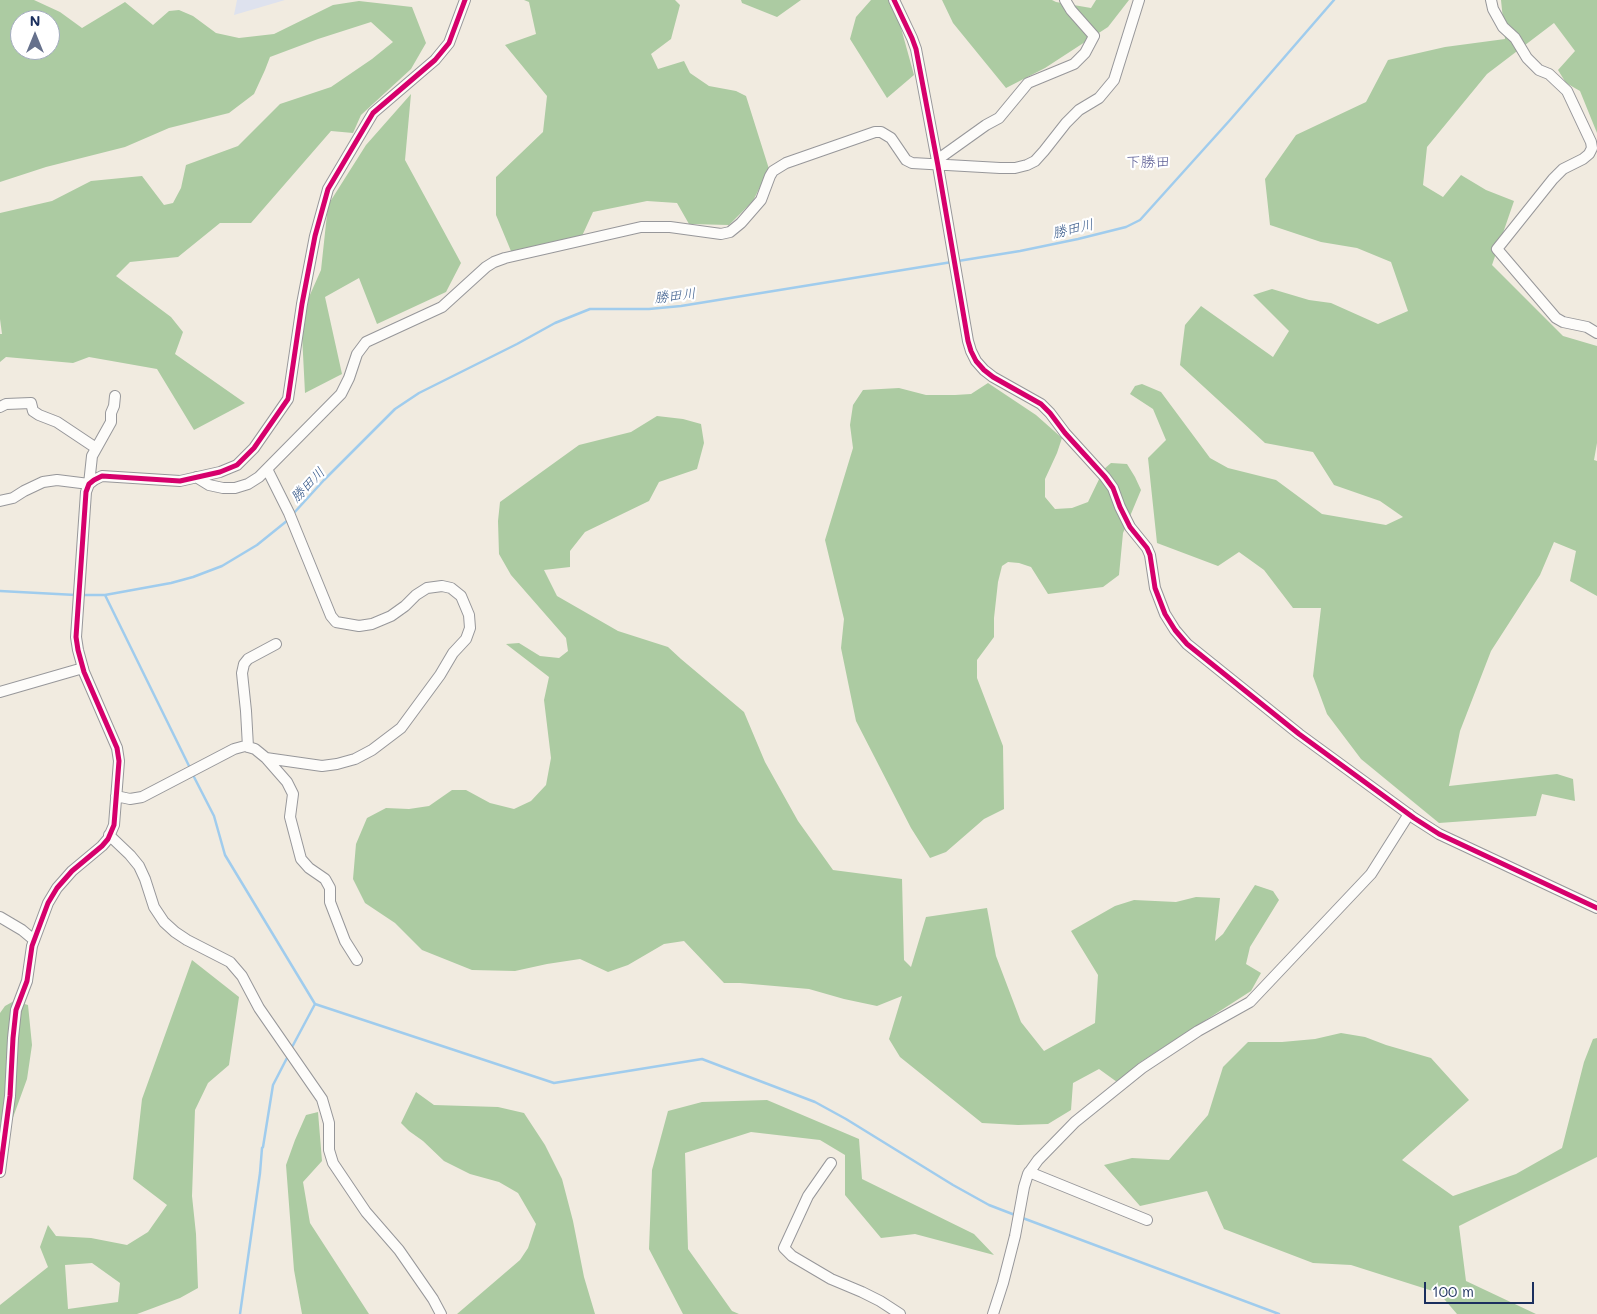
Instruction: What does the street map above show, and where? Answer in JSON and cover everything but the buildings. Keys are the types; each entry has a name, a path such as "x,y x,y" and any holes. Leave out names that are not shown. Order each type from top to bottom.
{"street":[{"path":"0,501 14,498 43,482 57,480 89,484 102,476 180,481 220,472 237,465 254,448 288,398 302,304 315,236 328,189 373,113 436,60 450,43 465,0"},
{"path":"894,0 916,49 938,163 968,340 976,361 994,377 1041,404 1105,477 1113,488 1130,527 1147,548 1150,555 1155,588 1165,614 1174,630 1187,644 1299,734 1439,834 1597,908"},
{"path":"938,163 986,125 999,118 1028,83 1074,64 1085,53 1094,36 1071,10 1065,0"},
{"path":"196,477 209,485 223,488 235,488 248,484 258,477 341,394 350,378 357,354 366,342 442,308 486,267 494,262 641,227 670,226 721,234 730,232 741,223 761,200 770,176 778,167 875,132 881,132 891,138 906,160 912,163 1015,168 1035,161 1066,123 1080,110 1099,98 1114,80 1139,0"},
{"path":"1490,0 1503,27 1515,38 1527,58 1539,70 1549,74 1567,91 1592,148 1589,154 1582,159 1562,169 1497,250 1556,318 1563,322 1586,327 1597,333"},
{"path":"0,1172 10,1096 16,1010 27,981 32,946 48,903 57,888 72,871 102,846 114,825 120,762 117,748 83,668 76,637 86,492 89,484 92,456 112,422 111,413 115,396"},
{"path":"0,407 6,404 32,403 33,411 57,422 96,448"},
{"path":"266,758 322,766 355,758 372,750 401,728 466,639 470,628 469,615 461,596 451,588 442,586 428,588 416,595 391,616 372,624 359,626 336,622 331,616 289,514 267,469"},
{"path":"248,747 242,674 244,664 248,659 276,644"},
{"path":"0,692 83,668"},
{"path":"116,796 130,799 142,797 234,749 248,747 255,749 266,758 287,782 293,794 290,817 301,859 324,879 330,888 330,902 345,941 358,960"},
{"path":"993,1314 1015,1236 1024,1187 1029,1172 1038,1160 1075,1122 1142,1068 1198,1031 1250,1002 1371,874 1409,814"},
{"path":"109,835 130,854 139,866 154,907 164,922 174,932 187,940 230,962 242,976 259,1008 322,1099 329,1123 329,1150 333,1163 366,1212 408,1263 441,1314"},
{"path":"0,917 22,930 34,940"},
{"path":"831,1163 808,1196 784,1248 792,1256 831,1279 871,1296 900,1314"},
{"path":"1029,1172 1147,1220"}],"shaded area":[{"path":"237,0 285,0 234,15"}],"green space":[{"path":"0,0 34,0 56,10 10,10 10,60 60,60 60,12 82,28 125,2 153,25 169,11 179,10 193,16 216,33 239,38 274,34 333,5 359,1 412,7 426,43 411,69 361,115 353,133 331,131 251,223 220,223 178,257 130,262 116,276 171,317 183,332 175,354 245,403 194,430 157,369 89,357 73,363 6,357 0,362 0,334 2,334 0,319 0,213 52,201 91,181 142,176 164,205 173,203 181,188 186,165 238,146 280,104 331,87 393,42 371,22 318,39 270,57 254,94 229,113 169,128 125,147 46,167 0,182"},
{"path":"524,0 675,0 680,5 671,39 651,54 658,69 684,61 690,73 709,86 736,91 746,96 769,169 753,201 729,225 689,224 677,203 647,201 593,212 582,236 513,256 496,215 496,177 543,132 547,96 505,45 536,34 529,2"},
{"path":"741,0 801,0 777,17 742,3"},
{"path":"871,0 888,0 898,17 914,75 887,98 850,39 856,17"},
{"path":"942,0 1052,0 1091,8 1096,0 1129,0 1108,27 1045,68 1006,88 953,23"},
{"path":"1501,0 1597,0 1597,133 1580,91 1566,83 1558,70 1575,51 1554,23 1487,74 1427,147 1423,185 1443,197 1461,175 1486,190 1514,201 1492,265 1563,336 1597,346 1597,443 1594,460 1597,461 1597,596 1570,581 1576,551 1554,542 1540,575 1491,651 1460,731 1449,786 1557,774 1573,779 1575,801 1542,794 1536,816 1439,823 1361,759 1327,714 1313,676 1321,608 1293,608 1264,570 1239,552 1218,566 1157,543 1148,458 1166,440 1153,409 1130,394 1135,386 1142,384 1161,392 1210,458 1228,468 1276,480 1322,514 1386,525 1403,517 1380,501 1334,485 1313,452 1265,443 1180,365 1185,325 1201,306 1273,357 1289,331 1253,295 1272,289 1309,300 1331,303 1378,324 1408,311 1391,262 1357,248 1321,242 1270,225 1265,179 1296,135 1366,102 1388,60 1445,47 1505,39"},
{"path":"411,94 405,160 461,263 446,292 377,324 359,278 325,297 342,374 305,393 301,315 321,270 328,205 366,145"},
{"path":"988,383 1036,415 1062,438 1045,479 1045,497 1055,509 1072,508 1088,502 1104,469 1111,463 1127,464 1141,490 1123,533 1119,575 1103,587 1048,594 1031,567 1008,562 1002,566 998,582 994,637 977,660 977,678 1003,746 1004,809 984,819 946,852 930,858 911,828 856,721 841,648 844,619 825,540 853,448 850,425 853,405 863,390 899,388 926,395 955,395 971,394"},
{"path":"657,416 683,419 701,424 704,443 697,469 659,482 649,501 585,532 570,551 570,567 544,570 557,596 618,631 668,647 744,712 765,762 798,821 833,870 902,879 904,960 911,967 926,917 987,908 996,956 1021,1022 1044,1051 1095,1023 1098,975 1071,931 1115,906 1134,900 1176,902 1196,897 1220,898 1215,941 1223,934 1255,885 1273,891 1279,900 1250,947 1246,964 1261,973 1251,991 1139,1063 1117,1082 1099,1069 1073,1083 1071,1110 1048,1124 982,1123 900,1057 889,1039 902,996 877,1006 809,989 724,983 684,941 664,944 628,965 608,972 580,959 515,971 472,970 422,950 395,923 365,903 353,879 356,844 367,818 386,808 409,809 429,806 452,790 466,790 490,803 514,809 531,801 546,785 551,758 544,700 549,677 506,644 519,643 540,656 559,658 568,651 566,638 511,575 499,554 498,521 500,502 579,445 631,432"},
{"path":"192,960 239,997 229,1065 208,1083 195,1110 192,1196 196,1234 198,1288 180,1298 137,1314 0,1314 0,1305 48,1267 40,1247 48,1225 56,1236 91,1238 127,1245 148,1232 167,1205 133,1179 142,1099","holes":["92,1263 120,1283 118,1302 68,1309 65,1265"]},
{"path":"14,1001 28,1005 32,1045 27,1079 7,1134 0,1147 0,1013 5,1006"},
{"path":"1341,1033 1365,1037 1431,1058 1469,1100 1402,1160 1453,1196 1516,1174 1562,1148 1584,1062 1593,1039 1597,1038 1597,1157 1459,1226 1466,1281 1536,1314 1457,1314 1439,1293 1351,1265 1313,1263 1224,1229 1207,1191 1140,1206 1104,1165 1132,1158 1169,1160 1208,1115 1223,1067 1248,1042 1282,1042 1315,1039"},
{"path":"416,1092 434,1105 498,1107 524,1113 545,1145 562,1179 573,1221 584,1277 595,1314 457,1314 520,1260 528,1248 536,1224 518,1193 499,1182 470,1174 444,1161 401,1123"},
{"path":"767,1100 859,1139 862,1179 974,1234 994,1255 915,1234 881,1238 845,1195 845,1155 820,1140 751,1132 685,1153 688,1249 732,1311 739,1314 683,1314 649,1249 652,1170 668,1111 702,1102"},
{"path":"318,1112 322,1161 303,1182 310,1223 369,1314 302,1314 294,1270 286,1165 306,1115"}],"waterway":[{"name":"勝田川","path":"958,261 1078,239 1126,227 1140,220 1334,0"},
{"name":"勝田川","path":"293,514 395,409 419,393 555,323 590,309 649,309 681,306 952,262"},
{"name":"勝田川","path":"82,595 105,595 193,577 222,566 257,545 288,520"},
{"name":"勝田川","path":"0,591 76,595"},
{"path":"105,595 191,770"},
{"path":"193,775 214,816 225,855 315,1004 554,1083 702,1059 815,1102 953,1185 989,1205 1015,1215"},
{"path":"291,1049 315,1004"},
{"path":"240,1314 262,1148 273,1085 288,1056"},
{"path":"1020,1217 1279,1314"}],"cycle path":[{"path":"0,1172 10,1096 16,1010 27,981 32,946 48,903 57,888 72,871 102,846 108,839 114,825 119,761 117,748 84,672 76,637 86,492 89,484 102,476 180,481 220,472 237,465 254,448 288,399 302,304 315,236 328,189 373,113 435,60 449,43 465,0"},
{"path":"894,0 916,49 971,351 976,361 993,377 1041,404 1105,477 1113,488 1130,527 1147,548 1150,555 1155,588 1165,614 1175,630 1187,644 1299,734 1414,818 1439,834 1597,908"}],"district":[{"name":"下勝田","path":"1148,162"}]}
